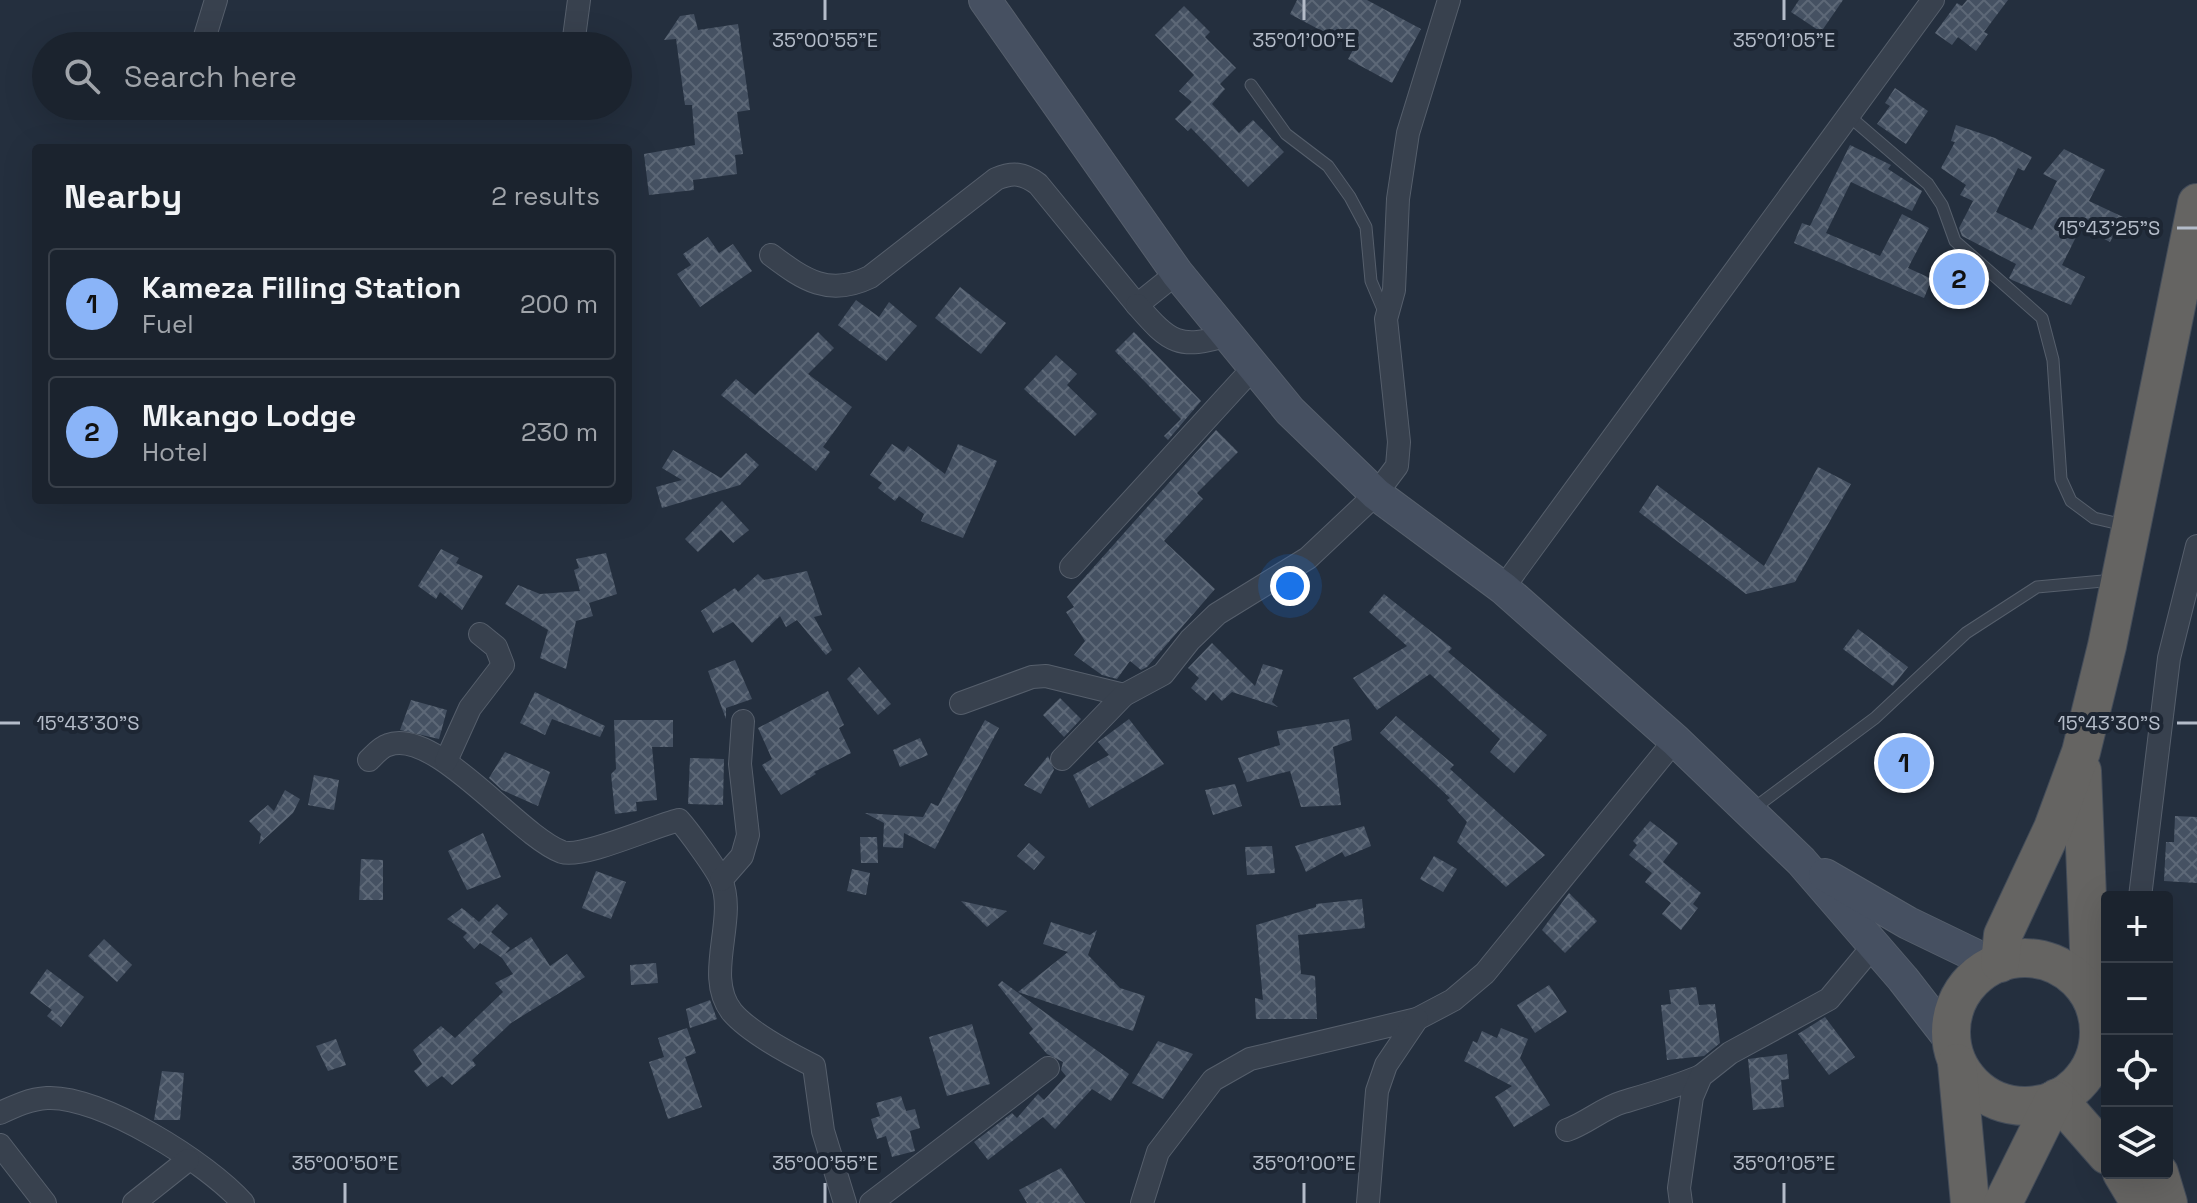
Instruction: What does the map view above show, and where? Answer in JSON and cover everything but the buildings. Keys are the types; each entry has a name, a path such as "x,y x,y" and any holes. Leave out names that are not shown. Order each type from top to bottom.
{"highway":[{"path":"1997,964 2003,935 2053,828 2081,752 2197,203"},
{"path":"1954,1052 1977,1088 2006,1103 2022,1106 2056,1099 2073,1088 2090,1067 2098,1041 2098,997 2081,752"},
{"path":"1970,1203 1952,1018 1960,996 1975,978 1997,964 2023,959 2047,962 2068,973 2098,997"},
{"path":"2056,1099 2101,1148"},
{"path":"2003,1203 2056,1099"},
{"path":"2126,1179 2140,1203"},
{"path":"2161,1179 2168,1203"}],"main road":[{"path":"985,0 1177,273 1290,411 1376,494 1503,588 1675,740 1801,861 1874,945 1954,1052"},
{"path":"1801,861 1908,923 1997,964"}],"street":[{"path":"206,32 216,0"},
{"path":"575,32 579,0"},
{"path":"1062,759 1124,695 1163,674 1190,640 1217,614 1308,558 1376,494 1397,466 1399,442 1386,319 1394,290 1394,236 1408,133 1449,0"},
{"path":"1503,588 1933,0"},
{"path":"771,255 804,281 819,287 854,284 870,277 996,179 1011,173 1027,176 1038,184 1161,332 1178,343 1196,345 1228,335"},
{"path":"1137,305 1177,273"},
{"path":"1071,567 1254,367"},
{"path":"2141,891 2169,658 2197,546"},
{"path":"446,761 470,708 503,665 496,647 480,634"},
{"path":"961,703 1015,680 1046,676 1124,695"},
{"path":"721,880 742,856 748,835 740,764 743,721"},
{"path":"1142,1203 1158,1152 1213,1080 1250,1059 1417,1019 1453,1000 1485,973 1675,740"},
{"path":"369,760 386,745 401,743 446,761 561,851 590,851 679,820 721,880 726,905 723,984 731,1011 777,1045 814,1066 823,1131 845,1203"},
{"path":"1567,1130 1587,1124 1621,1102 1653,1096 1701,1076 1730,1053 1829,999 1874,945"},
{"path":"1368,1203 1377,1091 1386,1065 1417,1019"},
{"path":"871,1203 1048,1068"},
{"path":"1681,1203 1679,1188 1692,1097 1701,1076"},
{"path":"0,1113 45,1098 68,1099 114,1115 163,1140 243,1203"},
{"path":"0,1145 45,1203"},
{"path":"134,1203 188,1160"}],"lane":[{"path":"1251,85 1286,134 1328,166 1350,197 1366,227 1371,281 1386,319"},
{"path":"1849,116 1928,184 1942,205 1955,241 2042,318 2053,360 2061,479 2071,501 2094,518 2129,526"},
{"path":"1749,812 1875,718 1966,633 2037,587 2118,579"}],"place":[{"name":"Mkango Lodge","path":"1959,279"},
{"name":"Kameza Filling Station","path":"1904,763"}]}
